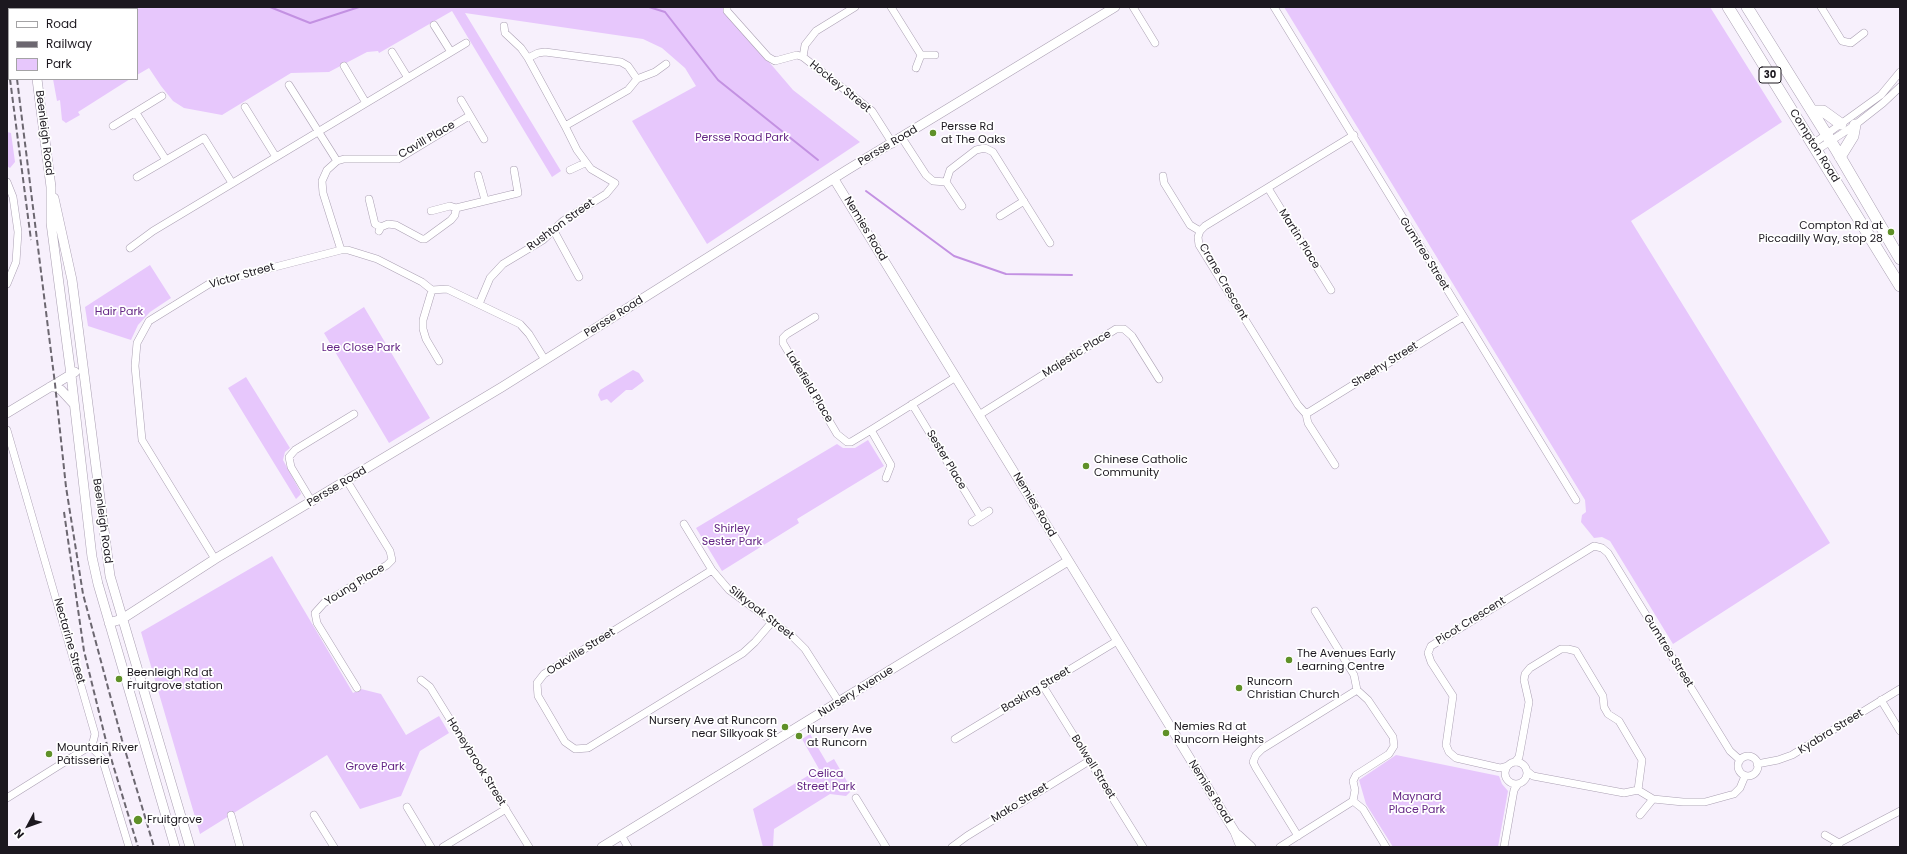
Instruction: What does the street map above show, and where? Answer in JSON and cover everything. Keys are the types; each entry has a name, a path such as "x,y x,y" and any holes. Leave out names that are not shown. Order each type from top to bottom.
{"main road":[{"name":"Compton Road","path":"1728,7 1900,286"},
{"name":"Compton Road","path":"1746,7 1829,138 1900,259"},
{"path":"1812,111 1823,111 1841,124"},
{"path":"1840,157 1853,136 1855,125"}],"street":[{"name":"Hockey Street","path":"727,7 727,11 768,57 775,61 798,55 803,56 872,111 893,144"},
{"path":"803,56 805,45 816,31 855,7"},
{"path":"891,7 921,55"},
{"name":"Persse Road","path":"109,623 122,619 216,559 545,360 834,179 1115,7"},
{"path":"1133,7 1155,43"},
{"name":"Gumtree Street","path":"1274,7 1354,135 1378,178 1576,500"},
{"path":"1821,7 1842,41 1851,43 1864,33"},
{"path":"434,25 451,52"},
{"path":"504,26 504,33 528,58 571,140 586,163 570,170"},
{"path":"130,248 153,231 466,42"},
{"path":"392,52 408,78"},
{"path":"528,58 538,53 545,52 621,62 628,66 637,79"},
{"path":"921,55 935,56"},
{"path":"916,68 921,55"},
{"path":"565,126 628,90 637,79 655,72 666,64"},
{"path":"344,66 366,103"},
{"path":"1829,138 1841,124 1881,95 1900,72"},
{"name":"Beenleigh Road","path":"37,80 51,187 51,223 71,374 92,557 109,623 175,847"},
{"path":"289,85 337,161 327,170 322,181 323,193 341,250"},
{"path":"1815,147 1855,125 1900,88"},
{"path":"113,126 162,96"},
{"path":"460,100 484,139"},
{"path":"245,107 276,157"},
{"path":"136,113 166,160"},
{"name":"Cavill Place","path":"337,161 398,158 469,116"},
{"name":"Crane Crescent","path":"1335,465 1308,423 1306,414 1298,404 1199,245 1200,230 1354,135"},
{"path":"137,177 204,138 232,183"},
{"path":"902,138 926,175 933,181 946,182"},
{"path":"946,182 950,170 976,150 985,148 993,152 1050,243"},
{"name":"Rushton Street","path":"479,304 490,278 503,264 543,240 563,222 606,194 615,183 597,174 586,163"},
{"path":"431,211 450,206 456,208 518,193 514,170"},
{"path":"478,175 485,200"},
{"path":"1163,176 1164,183 1190,225 1200,230"},
{"name":"Nemies Road","path":"834,179 1234,832 1241,847"},
{"path":"7,182 13,197 18,232 16,262 7,284"},
{"path":"946,182 962,206"},
{"name":"Beenleigh Road","path":"51,187 72,280 82,369 110,576 190,847"},
{"name":"Martin Place","path":"1268,188 1331,290"},
{"path":"369,199 376,224 380,229 388,224 396,225 422,239 451,220 455,215 456,208"},
{"path":"1000,216 1024,201"},
{"path":"554,231 578,277"},
{"path":"138,234 138,242"},
{"name":"Victor Street","path":"216,559 142,440 135,366 137,343 149,320 209,284 341,250 354,251 377,259 422,282 432,290"},
{"path":"439,361 426,340 423,329 423,320 432,290 447,289 520,324 530,334 545,360"},
{"name":"Lakefield Place","path":"815,317 784,338 783,343 785,349 837,434 847,442 850,442 871,430 956,377"},
{"name":"Sheehy Street","path":"1306,414 1463,317"},
{"name":"Majestic Place","path":"979,415 1116,329 1124,329 1132,336 1159,379"},
{"path":"7,413 50,386 82,369"},
{"path":"50,386 61,390 74,405"},
{"name":"Sester Place","path":"912,404 980,516"},
{"path":"312,502 291,467 289,457 295,450 354,414"},
{"name":"Nectarine Street","path":"7,430 94,734 93,742 90,746"},
{"path":"871,430 891,466 886,478"},
{"name":"Young Place","path":"347,481 390,551 392,560 387,565 324,603 315,613 317,623 357,688"},
{"path":"972,522 989,511"},
{"name":"Silkyoak Street","path":"684,524 712,570 729,590 792,636 805,649 839,702"},
{"name":"Gumtree Street","path":"1594,546 1602,548 1608,553 1730,751 1740,760"},
{"name":"Picot Crescent","path":"1504,769 1456,758 1449,752 1446,745 1453,696 1431,662 1428,653 1431,646 1594,546"},
{"name":"Nursery Avenue","path":"602,847 1068,561"},
{"name":"Oakville Street","path":"712,570 544,674 537,684 538,696 565,742 575,749 588,748 743,653 755,642 772,622"},
{"path":"1280,847 1353,801 1355,790 1353,781 1356,775 1389,754 1394,746 1393,737 1368,700 1357,690 1354,675 1316,612"},
{"name":"Basking Street","path":"955,738 1117,640"},
{"path":"1638,790 1642,760 1619,721 1608,714 1604,707 1603,696 1576,651 1568,649 1561,650 1530,668 1525,674 1524,680 1529,702 1519,761 1529,775 1624,793 1638,790 1652,799 1705,802 1734,794 1740,788 1746,776 1754,774 1757,764"},
{"name":"Honeybrook Street","path":"420,680 430,687 529,847"},
{"name":"Bolwell Street","path":"1043,686 1143,847"},
{"name":"Kyabra Street","path":"1740,760 1750,756 1757,764 1778,760 1792,755 1900,689"},
{"path":"1298,836 1253,762 1256,755 1262,749 1357,690"},
{"path":"1881,700 1900,731"},
{"path":"7,797 90,746 102,758 129,847"},
{"path":"1740,760 1738,770 1746,776"},
{"name":"Mako Street","path":"952,847 961,845 967,836 1089,761"},
{"path":"1515,786 1507,779 1504,769 1519,761"},
{"path":"1504,847 1515,786 1529,775"},
{"path":"856,798 886,847"},
{"path":"1640,816 1652,799"},
{"path":"1353,801 1363,809 1386,847"},
{"path":"407,807 431,847"},
{"path":"443,847 506,809"},
{"path":"1825,835 1837,846 1900,811"},
{"path":"231,815 240,847"},
{"path":"314,815 334,847"},
{"name":"Nemies Road","path":"1234,832 1251,847"},
{"path":"621,835 628,847"}],"green space":[{"name":"Persse Road Park","path":"722,7 793,90 860,142 707,244 632,121 696,86 685,68 662,48 643,39 465,13 561,171 552,177 452,11 379,53 378,51 367,52 329,72 291,73 222,115 184,108 173,101 149,68 138,74 138,8 42,8"},
{"path":"1284,7 1710,7 1782,122 1631,221 1830,543 1673,644 1610,541 1602,537 1594,538 1581,522 1582,515 1586,512 1585,500"},
{"path":"53,80 128,80 78,112 80,115 66,123 62,120 60,100 57,101"},
{"path":"7,132 11,133 15,162 10,168 7,166"},
{"name":"Hair Park","path":"150,265 171,298 150,312 138,325 131,340 88,326 85,307"},
{"name":"Lee Close Park","path":"364,307 430,418 389,443 324,333"},
{"path":"633,370 639,373 644,381 632,390 626,390 611,403 607,399 601,401 598,395 600,390"},
{"path":"246,377 290,448 285,452 283,460 301,494 296,499 228,388"},
{"name":"Shirley Sester Park","path":"868,440 884,466 797,519 799,523 722,571 696,528 837,444 843,448 855,448"},
{"name":"Grove Park","path":"272,556 353,693 361,689 381,694 406,735 439,716 449,733 420,751 401,796 360,809 327,755 200,834 141,632"},
{"name":"Celica Street Park","path":"810,734 827,763 834,759 852,790 846,796 830,794 774,829 773,847 763,847 753,809 819,769 802,739"},
{"name":"Maynard Place Park","path":"1396,755 1499,776 1502,784 1508,791 1498,847 1393,847 1366,804 1359,780"}],"waterway":[{"path":"270,7 310,23 359,7"},
{"path":"649,7 665,12 718,80 818,160"},
{"path":"866,191 954,256 1006,274 1072,275"}],"railway":[{"path":"7,54 8,62"},
{"path":"10,80 31,240"},
{"path":"17,80 55,384 66,487 83,594 122,740 154,847"},
{"path":"64,512 84,651 107,745 138,847"}],"place":[{"name":"Persse Rd at The Oaks","path":"933,133"},
{"name":"Compton Rd at Piccadilly Way, stop 28","path":"1891,232"},
{"name":"Chinese Catholic Community","path":"1086,466"},
{"name":"The Avenues Early Learning Centre","path":"1289,660"},
{"name":"Beenleigh Rd at Fruitgrove station","path":"119,679"},
{"name":"Runcorn Christian Church","path":"1239,688"},
{"name":"Nursery Ave at Runcorn near Silkyoak St","path":"785,727"},
{"name":"Nemies Rd at Runcorn Heights","path":"1166,733"},
{"name":"Nursery Ave at Runcorn","path":"799,736"},
{"name":"Mountain River Pâtisserie","path":"49,754"},
{"name":"Fruitgrove","path":"138,820"}]}
